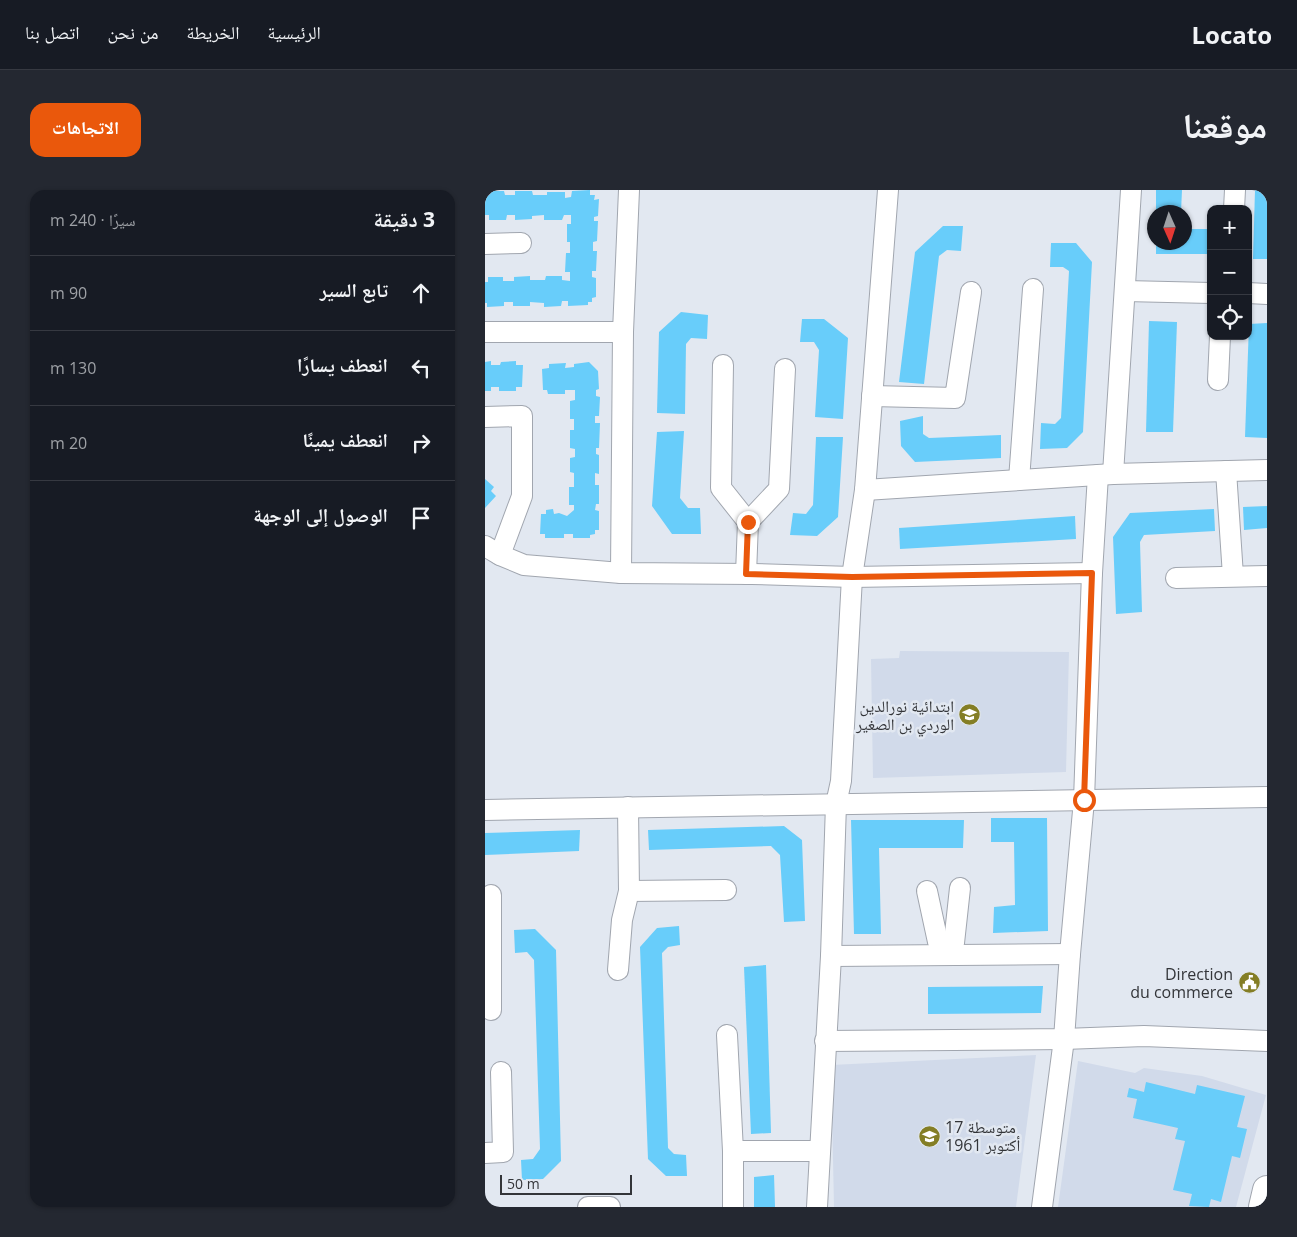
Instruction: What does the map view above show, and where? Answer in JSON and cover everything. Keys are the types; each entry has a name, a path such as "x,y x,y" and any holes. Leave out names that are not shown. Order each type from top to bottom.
{"main road":[{"path":"1263,1207 1267,1190"}],"street":[{"path":"621,573 623,332 629,190"},
{"path":"817,1207 831,956 836,804 841,781 852,577 865,490 888,190"},
{"path":"1042,1207 1064,1039 1069,954 1084,800 1092,573 1125,291 1131,190"},
{"path":"1234,205 1235,190"},
{"path":"485,244 521,243"},
{"path":"1019,480 1033,290"},
{"path":"1125,291 1207,293"},
{"path":"873,396 955,398 971,292"},
{"path":"1252,293 1267,294"},
{"path":"485,332 623,332"},
{"path":"1218,380 1220,340"},
{"path":"723,366 721,488 748,522 746,574"},
{"path":"748,522 779,489 785,369"},
{"path":"485,417 522,416 522,496 492,551 524,565 621,573 852,577 1092,573"},
{"path":"865,490 1105,474 1267,470"},
{"path":"1227,471 1233,576"},
{"path":"1176,578 1267,576"},
{"path":"485,810 1267,797"},
{"path":"618,970 622,920 629,891 628,807"},
{"path":"945,949 954,943 960,888"},
{"path":"629,891 727,890"},
{"path":"927,891 938,942 945,949"},
{"path":"491,895 488,953 491,1010"},
{"path":"831,956 945,949 1069,954"},
{"path":"727,1035 733,1151 733,1207"},
{"path":"825,1041 1064,1039 1144,1036 1267,1041"},
{"path":"485,1153 503,1152 501,1072"},
{"path":"733,1151 820,1151"},
{"path":"588,1207 610,1207"}],"shaded area":[{"name":"ابتدائية نورالدين الوردي بن الصغير","path":"900,651 1069,652 1066,772 873,778 871,659 899,658"},
{"name":"متوسطة 17 أكتوبر 1961","path":"1036,1055 1016,1207 834,1207 831,1065"},
{"path":"1078,1061 1135,1073 1144,1068 1202,1076 1266,1095 1236,1207 1058,1207"}],"building":[{"path":"590,190 590,195 595,195 594,200 599,199 598,216 594,217 594,221 598,221 597,241 593,242 593,251 597,251 596,271 592,271 592,277 596,278 596,297 592,298 592,302 588,302 588,305 568,306 568,301 562,301 561,306 544,307 544,303 530,302 530,306 513,306 513,302 504,302 504,306 487,307 487,303 485,303 485,282 488,282 488,277 503,277 503,281 514,281 514,277 530,276 530,280 545,280 546,276 562,276 562,280 570,281 570,272 565,272 566,253 570,253 570,242 567,242 567,224 571,224 571,215 564,215 562,220 544,220 544,215 532,216 532,219 515,220 515,215 507,215 506,220 489,220 489,215 485,215 485,195 490,195 489,191 504,191 505,195 515,195 515,191 532,191 533,195 547,195 547,192 565,192 565,198 571,197 572,191"},
{"path":"1156,190 1182,190 1181,205 1156,205"},
{"path":"1255,190 1267,190 1267,259 1253,259"},
{"path":"943,226 963,226 961,251 947,250 939,256 924,384 899,382 915,252"},
{"path":"1192,229 1207,229 1207,254 1156,254 1156,250 1192,250"},
{"path":"1051,243 1076,243 1092,262 1083,432 1067,448 1040,449 1041,423 1055,424 1061,418 1069,271 1063,267 1050,267"},
{"path":"681,312 708,315 707,339 691,338 686,344 685,414 657,413 659,332"},
{"path":"802,319 824,319 848,338 843,419 815,417 819,350 814,342 800,342"},
{"path":"1149,321 1177,322 1173,432 1146,432"},
{"path":"1267,323 1267,438 1245,437 1248,340 1252,340 1252,324"},
{"path":"491,361 491,365 516,361 516,365 523,365 522,387 516,387 516,391 499,391 499,387 491,387 491,391 485,391 485,362"},
{"path":"589,362 598,371 599,389 596,390 596,396 600,397 599,416 595,416 595,423 600,423 599,448 596,448 596,454 599,455 599,474 595,473 595,485 599,485 599,504 596,504 595,510 599,511 599,530 595,530 595,534 590,535 590,538 573,538 573,534 564,534 564,538 545,538 545,534 540,534 541,514 546,514 546,510 553,509 554,514 559,513 567,516 574,510 574,505 569,505 569,487 574,487 574,473 570,472 570,458 575,457 575,449 570,448 570,430 574,430 574,419 570,419 570,401 575,400 575,390 565,390 565,394 548,394 547,390 543,390 542,369 549,368 549,364 566,363 565,368 574,367 574,364"},
{"path":"923,416 923,434 929,438 1001,435 1001,458 915,462 901,446 900,421"},
{"path":"684,431 680,498 688,508 700,508 701,534 672,534 652,506 657,432"},
{"path":"816,437 843,437 838,517 817,536 790,535 793,513 806,514 813,505"},
{"path":"485,479 494,487 491,491 496,496 485,508"},
{"path":"1267,506 1267,528 1244,530 1243,507"},
{"path":"1214,509 1215,531 1144,535 1140,542 1142,612 1116,614 1113,537 1130,513"},
{"path":"1075,516 1076,539 900,549 899,528"},
{"path":"991,818 1047,818 1048,931 993,933 994,907 1015,905 1014,842 991,842"},
{"path":"851,820 964,820 963,848 879,848 881,934 854,934"},
{"path":"784,826 802,840 805,921 784,922 780,855 771,846 649,850 648,830"},
{"path":"580,830 579,851 485,855 485,833"},
{"path":"679,926 680,945 668,947 662,953 668,1148 674,1154 686,1155 687,1176 666,1176 648,1159 640,947 657,928"},
{"path":"535,929 556,950 561,1161 543,1179 522,1180 521,1160 533,1159 540,1149 534,960 527,952 515,953 514,930"},
{"path":"766,965 771,1133 751,1134 744,967"},
{"path":"1043,986 1041,1013 928,1014 928,987"},
{"path":"1146,1082 1195,1094 1197,1085 1245,1096 1237,1127 1247,1129 1240,1158 1232,1156 1221,1202 1211,1199 1209,1207 1189,1206 1192,1194 1173,1190 1185,1141 1175,1139 1178,1128 1133,1118 1137,1099 1127,1097 1129,1088 1144,1092"},
{"path":"774,1175 775,1207 754,1207 754,1177"}],"place":[{"name":"ابتدائية نورالدين الوردي بن الصغير","path":"970,715"},
{"name":"Direction du commerce","path":"1249,983"},
{"name":"متوسطة 17 أكتوبر 1961","path":"929,1136"}],"route":[{"path":"748,522 746,574 852,577 1092,573 1084,800"}]}
